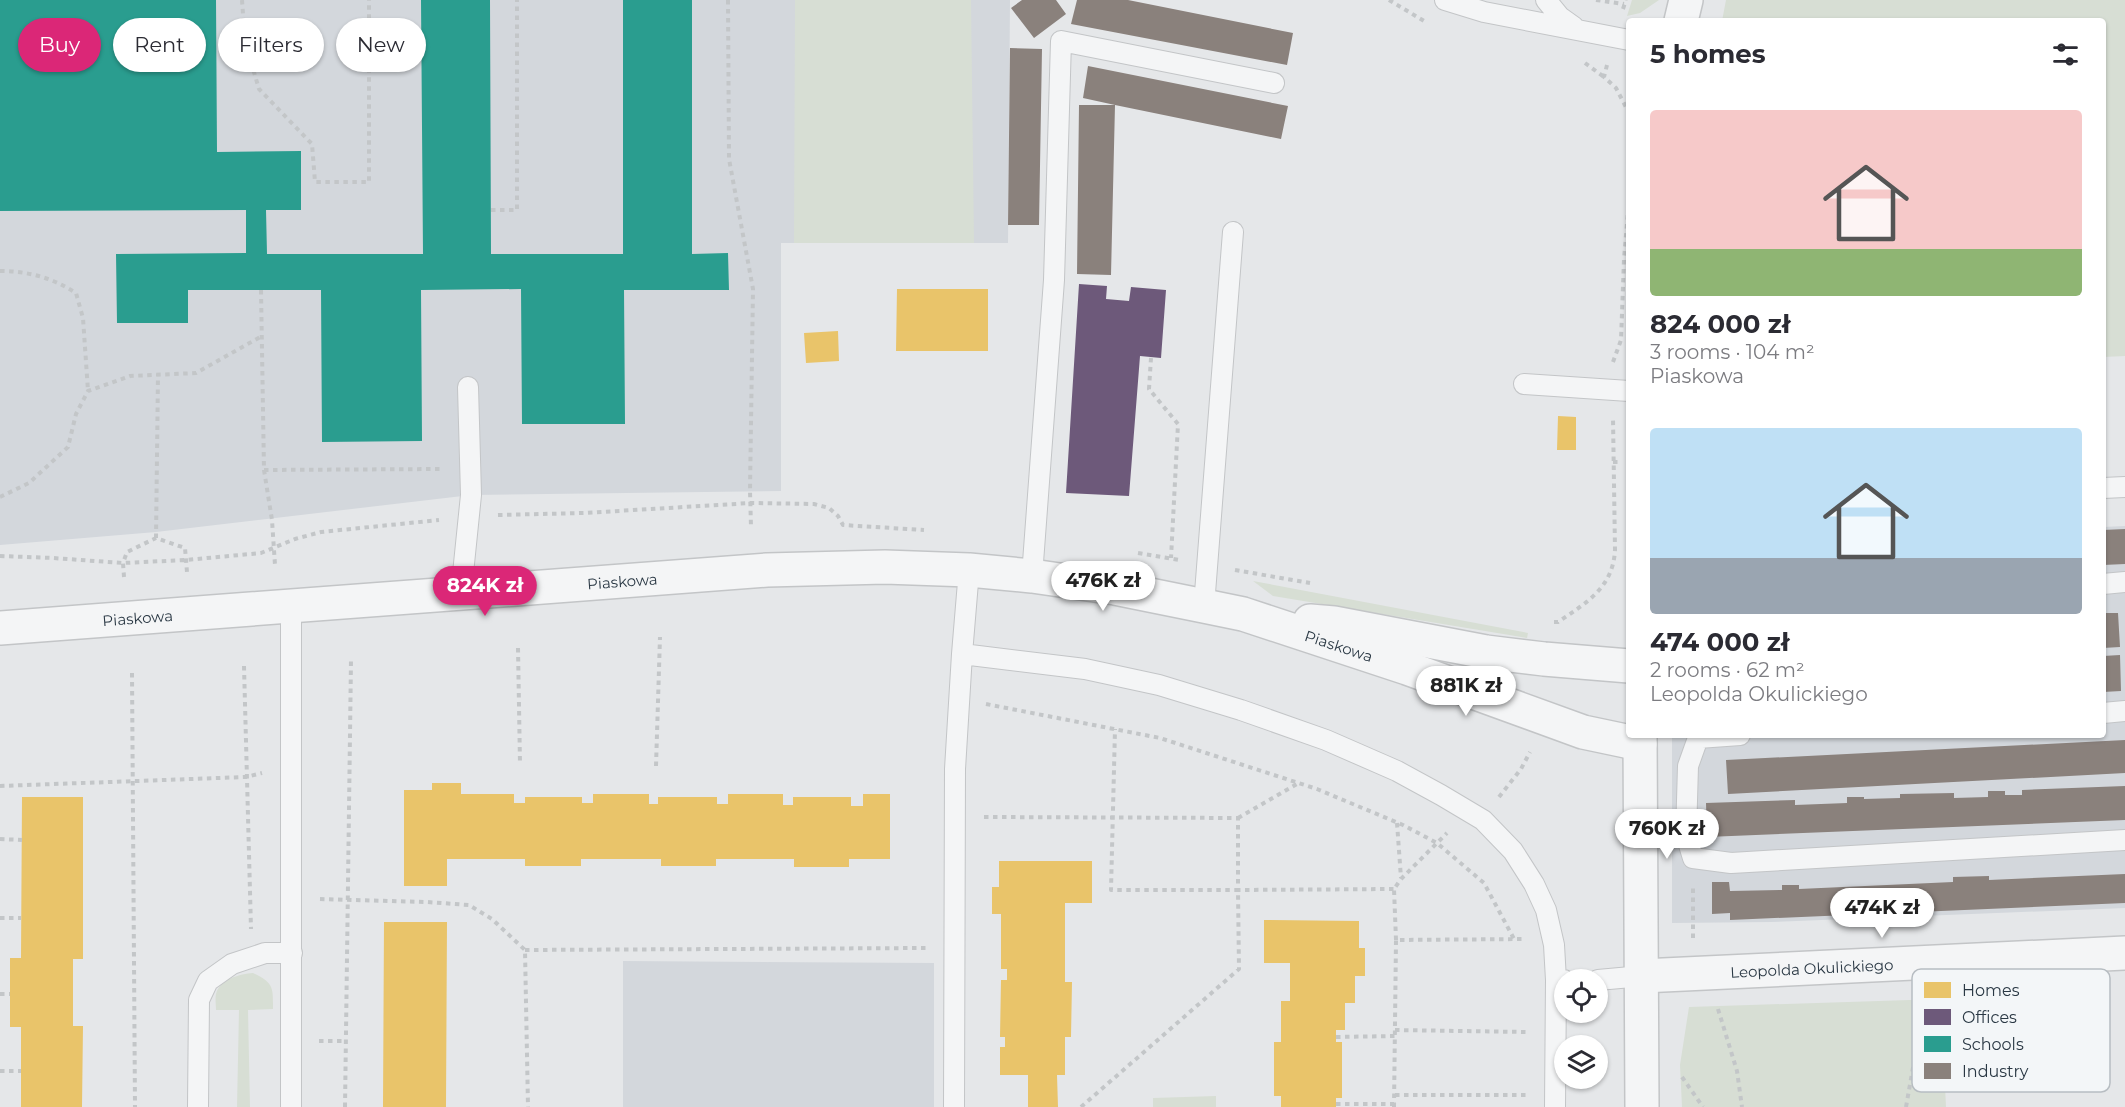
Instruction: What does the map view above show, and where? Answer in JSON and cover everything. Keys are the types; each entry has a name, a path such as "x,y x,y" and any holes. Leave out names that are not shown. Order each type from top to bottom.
{"street":[{"path":"1683,18 1686,0"},
{"name":"Piaskowa","path":"0,628 767,570 885,567 969,570 1032,576 1115,588 1243,614 1334,623 1485,652 1626,666"},
{"name":"Piaskowa","path":"1243,614 1407,668 1582,732 1640,740"},
{"path":"1640,740 1642,1107"},
{"name":"Leopolda Okulickiego","path":"1642,976 2125,953"}],"lane":[{"path":"1445,0 1484,12 1626,39"},
{"path":"1546,0 1560,18 1585,31"},
{"path":"1032,576 1054,280 1061,41 1274,83"},
{"path":"1204,606 1233,232"},
{"path":"1524,384 1626,391"},
{"path":"461,593 471,495 468,387"},
{"path":"2106,488 2125,487"},
{"path":"954,1107 955,769 969,570"},
{"path":"2106,584 2125,582"},
{"path":"291,607 291,1107"},
{"path":"962,654 1085,669 1159,685 1241,710 1326,740 1397,771 1476,816 1513,851 1534,884 1545,910 1558,969"},
{"path":"2106,712 2125,711"},
{"path":"1697,738 1688,766 1686,835 1693,858 1731,863 2125,840"},
{"path":"198,1107 199,1000 208,981 232,964 265,953 292,953"},
{"path":"1608,979 1642,976"},
{"path":"1555,1101 1557,1023"}],"path":[{"path":"242,0 245,42 259,89 312,144 315,182 369,182 369,0"},
{"path":"491,210 517,210 517,0"},
{"path":"728,0 729,159 753,289 751,527"},
{"path":"1596,0 1624,4"},
{"path":"0,271 35,274 59,282 76,293 83,318 88,391 76,414 68,447 29,483 0,496"},
{"path":"261,290 264,470 275,565"},
{"path":"88,391 130,376 196,373 262,336"},
{"path":"1151,358 1149,389 1178,424 1171,558"},
{"path":"156,538 158,374"},
{"path":"1613,462 1621,462"},
{"path":"264,470 469,469"},
{"path":"0,556 123,563 186,560 261,553 321,532 468,517 751,503 814,504 829,508 838,516 843,525"},
{"path":"124,577 123,563 127,552 156,538 185,548 187,572"},
{"path":"657,766 660,638"},
{"path":"518,648 520,764"},
{"path":"345,1107 351,660"},
{"path":"244,666 252,958"},
{"path":"132,673 135,1107"},
{"path":"960,697 1160,738 1317,789 1397,822 1437,843 1484,883 1514,939"},
{"path":"1336,1104 1394,1105 1396,940 1394,889 1437,843 1476,816 1521,769 1534,745 1543,718"},
{"path":"1115,729 1111,890 1394,889"},
{"path":"0,786 246,777 292,766"},
{"path":"954,816 1238,818 1298,784"},
{"path":"1081,1107 1239,969 1238,818"},
{"path":"1397,822 1401,879"},
{"path":"0,839 22,840"},
{"path":"1691,973 1694,922 1693,858"},
{"path":"292,899 348,899 470,905 492,919 525,950 954,947"},
{"path":"0,918 21,918"},
{"path":"1396,940 1552,938"},
{"path":"525,950 528,1107"},
{"path":"1914,963 1914,969"},
{"path":"0,994 10,994"},
{"path":"1718,1007 1737,1071 1742,1107"},
{"path":"1395,1030 1556,1032"},
{"path":"1336,1037 1395,1036"},
{"path":"0,1071 21,1071"},
{"path":"1906,1107 1912,1073"},
{"path":"1682,1077 1703,1107"},
{"path":"1395,1095 1555,1101"}],"shaded area":[{"path":"0,0 1010,0 1008,243 781,243 781,491 471,495 156,532 0,545"},
{"path":"795,0 971,0 974,243 794,243"},
{"path":"1632,0 1659,0 1640,13 1627,16"},
{"path":"1726,0 2125,0 2125,356 2106,357 2106,18 1723,18"},
{"path":"2125,526 2125,908 1771,922 1672,923 1672,738 2106,738 2106,527"},
{"path":"1253,581 1528,633 1527,638 1273,596"},
{"path":"623,961 934,963 934,1107 623,1107"},
{"path":"253,973 271,986 273,1009 248,1010 250,1107 237,1107 239,1010 216,1010 216,996 218,989 226,981"},
{"path":"1912,1000 1912,1092 1945,1092 1946,1107 1682,1107 1680,1065 1689,1007"},
{"path":"1216,1096 1216,1107 1153,1107 1153,1098"}],"building: Homes":[{"path":"897,289 988,289 988,351 896,351"},
{"path":"838,331 839,361 806,363 804,333"},
{"path":"1558,416 1576,417 1576,450 1557,450"},
{"path":"432,783 461,783 461,794 514,794 514,803 525,803 525,797 582,797 582,803 593,803 593,794 649,794 649,804 658,804 658,797 717,797 717,804 728,804 728,794 783,794 783,805 793,805 793,797 851,797 851,806 863,806 863,794 890,794 890,859 849,859 849,867 794,867 794,859 716,859 716,866 661,866 661,859 581,859 581,866 525,866 525,859 447,859 447,886 404,886 404,790 432,790"},
{"path":"22,797 83,797 83,959 73,959 73,1026 83,1026 82,1107 21,1107 21,1027 10,1027 10,958 21,958"},
{"path":"999,861 1092,861 1092,903 1065,903 1065,982 1072,982 1071,1037 1065,1037 1065,1075 1057,1075 1058,1107 1028,1107 1028,1075 1000,1075 1000,1047 1005,1047 1005,1037 1000,1037 1001,980 1007,980 1007,969 1001,969 1001,914 992,914 992,887 999,887"},
{"path":"1264,920 1359,921 1359,948 1365,948 1365,976 1355,976 1355,1003 1345,1003 1345,1030 1336,1030 1336,1042 1342,1042 1342,1098 1336,1098 1336,1107 1281,1107 1281,1096 1274,1096 1274,1042 1281,1042 1281,1001 1290,1001 1290,963 1264,963"},
{"path":"384,922 447,922 446,1107 383,1107"}],"building: Offices":[{"path":"1079,284 1107,286 1106,299 1129,301 1131,287 1166,290 1161,358 1140,356 1129,496 1066,493"}],"building: Schools":[{"path":"0,0 216,0 217,152 301,151 301,210 266,210 267,254 423,254 422,72 426,72 426,18 421,18 421,0 490,0 491,254 623,254 623,0 692,0 692,254 728,253 729,290 624,290 625,424 522,424 521,289 421,290 422,441 322,442 321,290 188,290 188,323 117,323 116,254 246,253 246,210 0,211"}],"building: Industry":[{"path":"1022,0 1056,0 1066,14 1034,38 1011,8"},
{"path":"1077,0 1128,0 1293,33 1287,65 1071,24"},
{"path":"1010,48 1042,49 1039,225 1008,225"},
{"path":"1088,66 1288,106 1281,139 1083,98"},
{"path":"1079,105 1115,105 1111,275 1077,274"},
{"path":"2125,529 2125,564 2106,565 2106,530"},
{"path":"2106,613 2118,613 2120,647 2106,648"},
{"path":"2120,655 2121,691 2106,692 2106,656"},
{"path":"2125,740 2125,773 1728,794 1726,760"},
{"path":"2125,786 2125,820 1707,837 1706,803 1795,800 1795,805 1847,803 1847,797 1900,798 1900,794 1954,793 1954,798 1988,797 1988,791 2005,791 2005,795 2022,795 2022,790"},
{"path":"2125,874 2125,903 1730,920 1730,913 1712,914 1712,882 1729,882 1730,891 1782,890 1782,885 1799,885 1799,889 1953,882 1953,877 1989,876 1989,880"}]}
